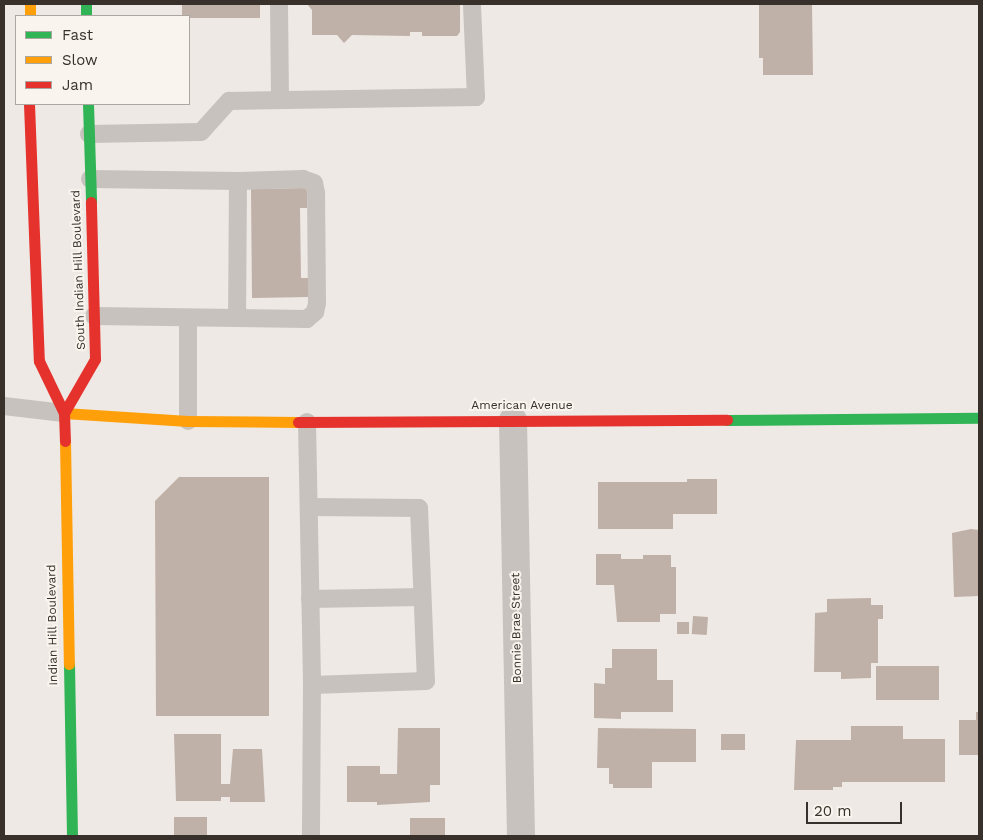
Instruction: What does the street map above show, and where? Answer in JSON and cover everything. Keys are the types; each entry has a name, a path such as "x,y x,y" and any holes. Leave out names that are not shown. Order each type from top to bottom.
{"main road":[{"path":"29,105 38,361 64,413"},
{"name":"South Indian Hill Boulevard","path":"64,413 95,359 88,105"},
{"name":"American Avenue","path":"64,413 188,421 307,422 979,418"},
{"name":"Indian Hill Boulevard","path":"64,413 72,836"}],"street":[{"name":"Bonnie Brae Street","path":"513,420 521,836"}],"lane":[{"path":"279,4 280,100"},
{"path":"88,134 201,132 229,101 476,98 472,4"},
{"path":"90,179 238,181 303,179 314,183 316,193 317,303 315,312 308,319 94,316"},
{"path":"237,318 238,181"},
{"path":"188,318 188,421"},
{"path":"4,406 64,413"},
{"path":"307,422 312,685 311,836"},
{"path":"310,507 419,508 426,681 312,685"},
{"path":"310,599 422,597"}],"building":[{"path":"182,4 260,4 260,18 190,18 190,15 182,15"},
{"path":"307,4 460,4 460,32 457,36 422,36 422,32 410,32 410,36 352,35 344,43 337,35 312,35 312,10"},
{"path":"759,4 812,4 813,75 763,75 763,58 759,58"},
{"path":"307,188 307,208 300,208 301,278 308,278 308,297 252,298 251,189"},
{"path":"179,477 269,477 269,716 156,716 155,501"},
{"path":"687,479 717,479 717,514 673,514 673,529 598,529 598,482 687,482"},
{"path":"971,529 979,530 979,596 954,597 952,533"},
{"path":"596,554 621,554 621,559 643,559 643,555 671,555 671,567 676,567 676,614 660,614 660,622 617,622 614,585 596,585"},
{"path":"871,598 871,605 883,605 883,619 878,619 878,663 871,663 871,678 841,679 841,672 814,672 815,613 827,612 827,599"},
{"path":"693,616 708,617 707,635 692,634"},
{"path":"677,622 689,622 689,634 677,634"},
{"path":"612,649 657,649 657,680 673,680 673,712 621,712 621,719 594,718 594,683 605,684 605,668 612,668"},
{"path":"876,666 939,666 939,700 876,700"},
{"path":"976,712 979,712 979,755 959,755 959,720 976,720"},
{"path":"851,726 903,726 903,739 945,739 945,782 842,782 842,787 833,787 833,790 794,790 796,740 851,740"},
{"path":"398,728 440,728 440,785 430,785 430,802 377,805 377,802 347,802 347,766 380,766 380,774 397,774"},
{"path":"598,728 696,729 696,762 652,762 652,788 613,788 613,784 609,784 609,768 597,768"},
{"path":"174,734 221,734 221,784 230,784 233,749 262,749 265,802 230,802 230,797 221,797 221,801 176,801"},
{"path":"721,734 745,734 745,750 721,750"},
{"path":"174,817 207,817 207,836 174,836"},
{"path":"410,818 445,818 445,836 410,836"}],"traffic: fast":[{"path":"86,4 86,15"},
{"path":"88,105 91,202"},
{"path":"727,420 979,418"},
{"path":"69,664 72,836"}],"traffic: slow":[{"path":"30,4 30,15"},
{"path":"64,413 188,421 298,422"},
{"path":"65,441 69,664"}],"traffic: jam":[{"path":"29,105 39,361 64,413 65,441"},
{"path":"64,413 95,359 91,202"},
{"path":"298,422 727,420"}]}
